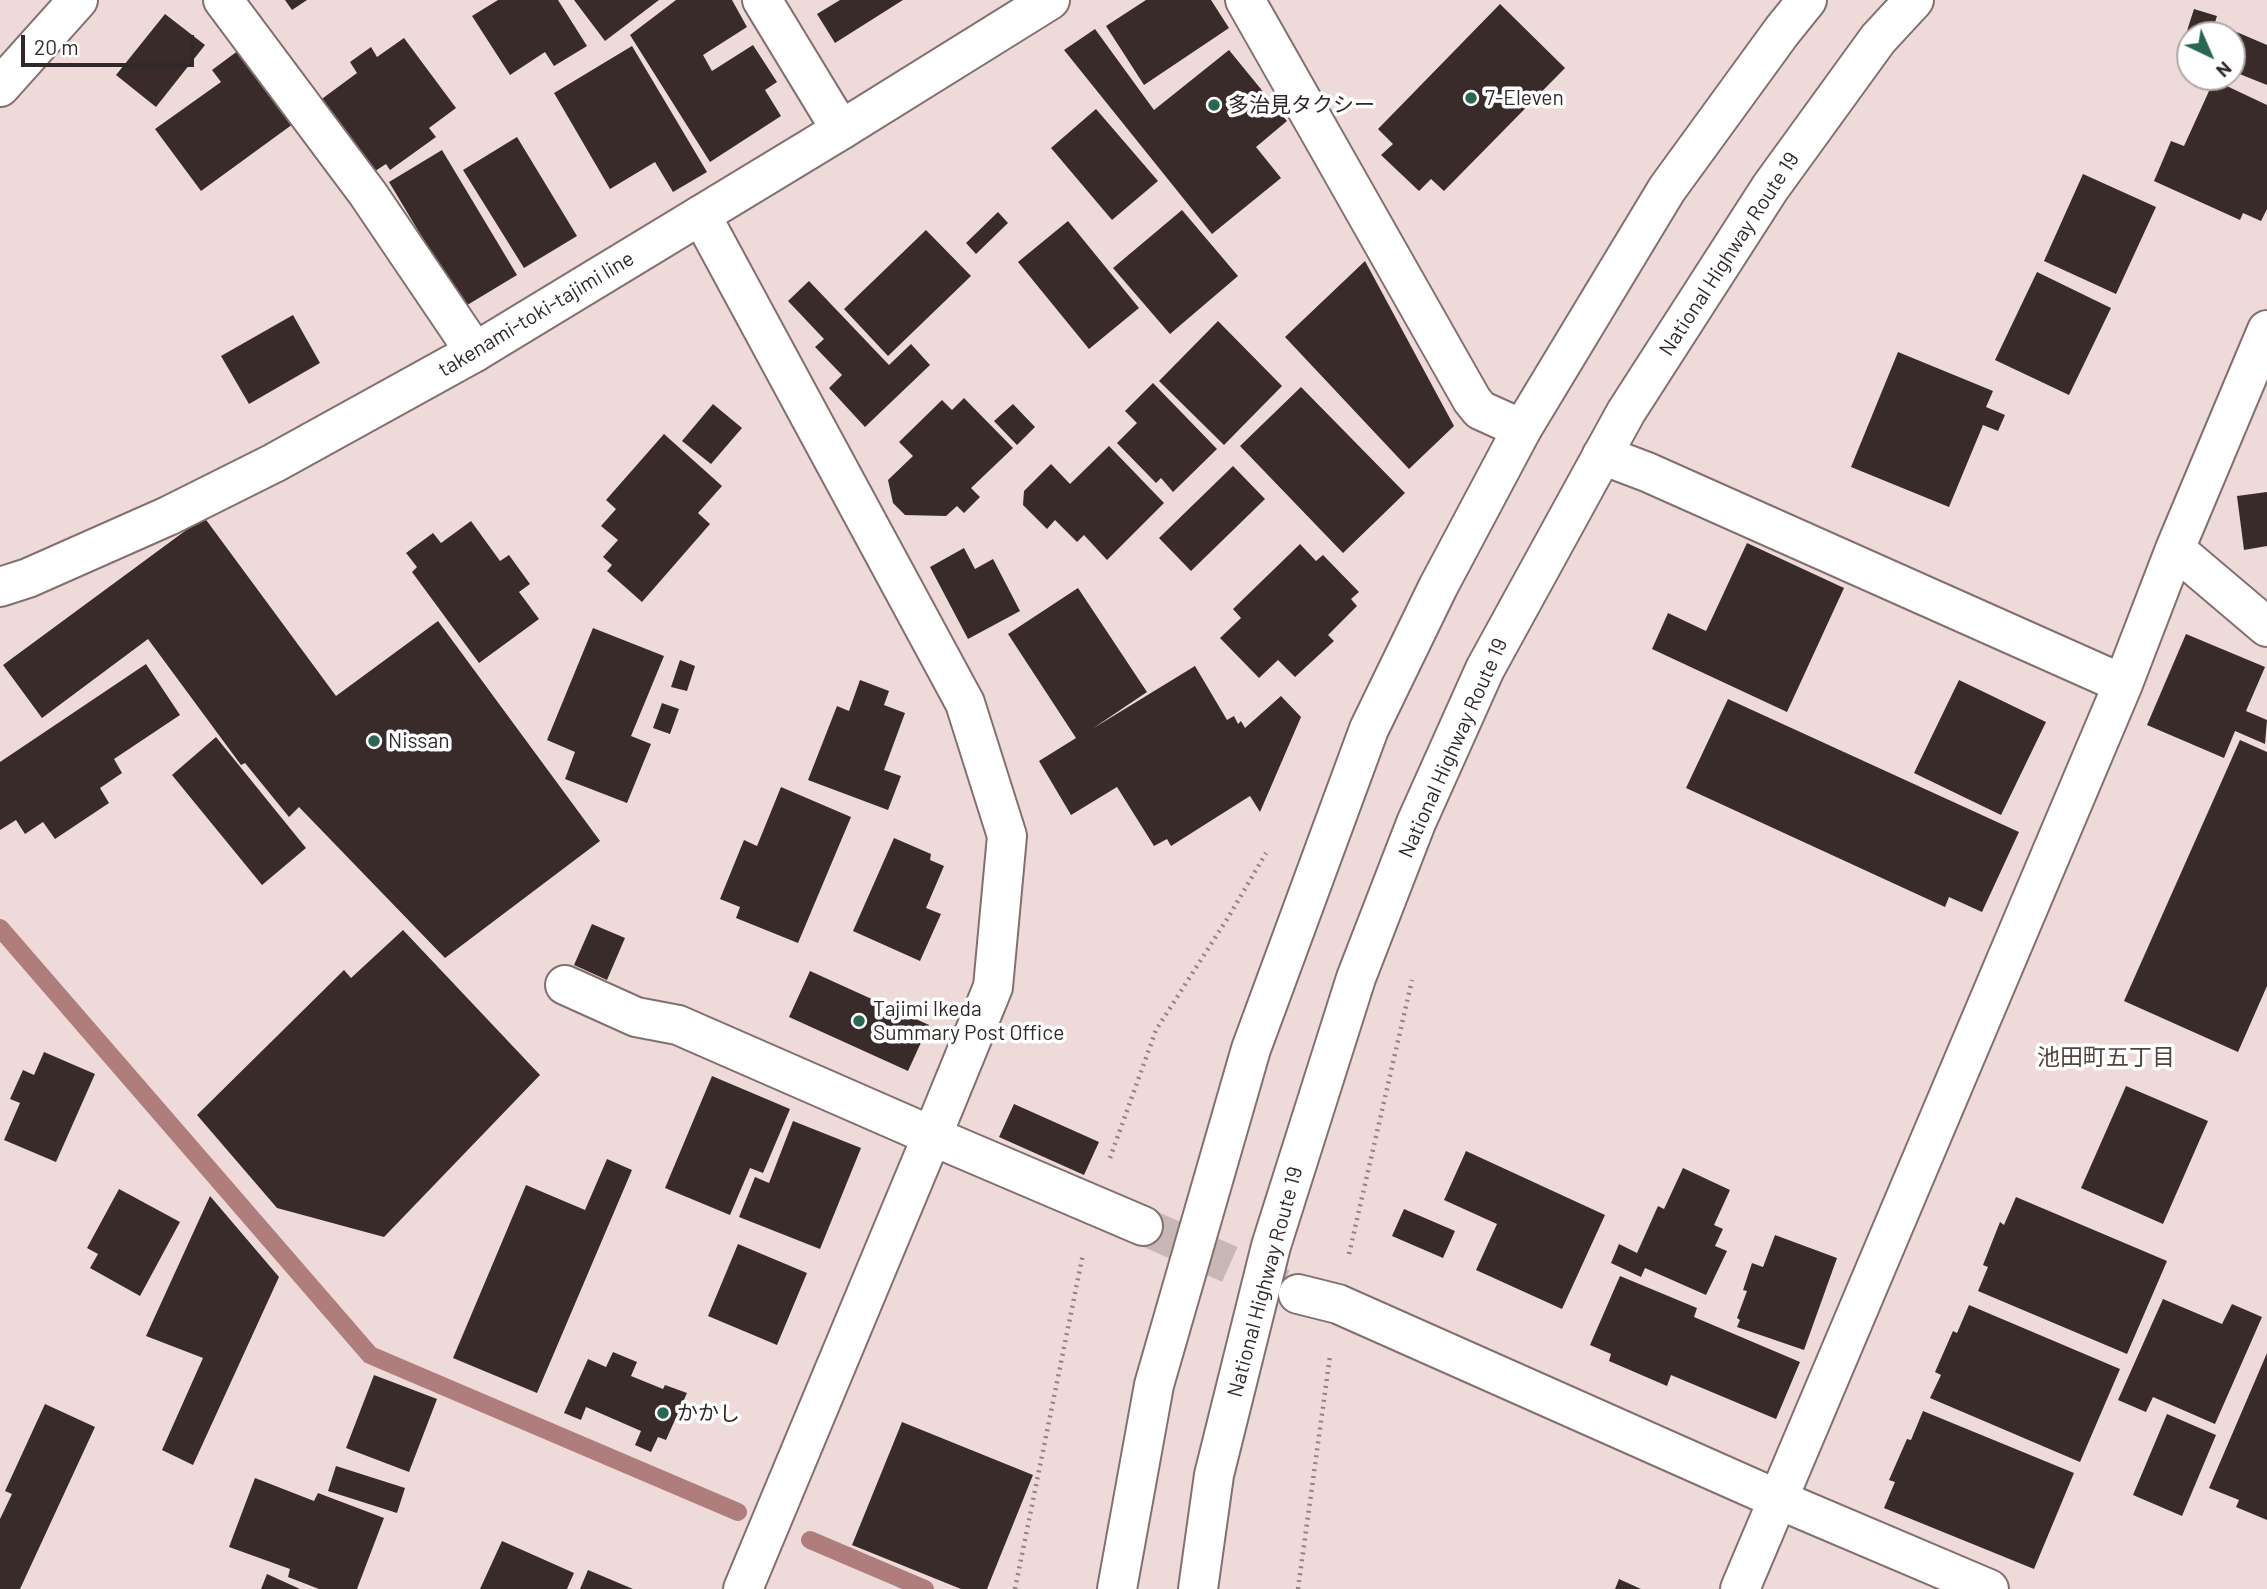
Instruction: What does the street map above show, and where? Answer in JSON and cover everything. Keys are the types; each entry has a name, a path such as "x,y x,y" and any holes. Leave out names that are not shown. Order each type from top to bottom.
{"main road":[{"path":"0,87 78,0"},
{"path":"223,0 368,194 475,352"},
{"path":"762,0 841,130"},
{"name":"takenami-toki-tajimi line","path":"0,587 28,578 180,510 274,463 475,352 1050,0"},
{"path":"1245,0 1472,400 1480,410 1522,429"},
{"path":"1118,1589 1154,1385 1251,1049 1369,729 1438,587 1522,429 1667,189 1807,0"},
{"name":"National Highway Route 19","path":"1198,1589 1214,1475 1271,1246 1356,978 1416,823 1485,669 1626,412 1770,188 1878,39 1914,0"},
{"path":"701,215 965,703 1007,836 993,987 743,1589"},
{"path":"1740,1589 2123,684 2175,550 2267,330"},
{"path":"1602,455 1647,472 2123,684"},
{"path":"2175,550 2267,627"},
{"path":"565,985 636,1017 678,1025 1143,1226"},
{"path":"1298,1294 1338,1304 1777,1499 1989,1589"}],"building":[{"path":"285,0 307,0 292,10"},
{"path":"498,0 558,0 587,46 554,66 545,52 510,75 472,16"},
{"path":"574,0 659,0 605,41"},
{"path":"676,0 732,0 747,27 703,55 712,71 753,45 777,82 765,90 781,116 710,162 630,35"},
{"path":"840,0 903,0 835,43 817,14"},
{"path":"1146,0 1211,0 1229,28 1144,85 1106,26"},
{"name":"7-Eleven","path":"1500,4 1565,68 1444,191 1431,179 1419,191 1381,155 1393,144 1378,129"},
{"path":"2194,9 2217,16 2215,21 2190,21"},
{"path":"165,14 205,45 156,107 116,75"},
{"path":"1095,29 1154,110 1229,50 1287,121 1256,147 1281,178 1212,234 1064,50"},
{"path":"2246,36 2267,45 2267,85 2246,77"},
{"path":"404,38 456,108 429,128 436,137 390,170 386,164 372,173 319,101 357,73 350,62 371,47 377,57"},
{"path":"632,46 707,172 673,192 655,162 610,189 554,93"},
{"path":"239,50 293,124 201,191 155,129 221,82 212,70"},
{"path":"2209,91 2237,91 2267,105 2267,209 2261,221 2243,213 2240,220 2154,181 2171,141 2184,146"},
{"path":"1096,109 1158,181 1112,220 1051,148"},
{"path":"517,137 577,236 524,268 463,170"},
{"path":"442,150 517,275 464,307 389,182"},
{"path":"2083,174 2156,207 2116,294 2044,261"},
{"path":"1182,210 1238,276 1170,334 1113,268"},
{"path":"998,212 1008,223 976,254 966,243"},
{"path":"1068,221 1139,308 1089,349 1018,262"},
{"path":"926,230 971,276 888,356 844,309"},
{"path":"1365,261 1454,426 1409,469 1285,337"},
{"path":"2037,272 2111,308 2069,395 1995,360"},
{"path":"809,281 889,365 911,344 930,365 865,427 829,388 842,375 815,347 824,339 788,301"},
{"path":"293,315 320,363 249,404 221,356"},
{"path":"1218,321 1282,386 1224,445 1159,381"},
{"path":"1898,352 1993,391 1986,407 2005,415 1998,431 1983,425 1949,507 1851,467"},
{"path":"1153,383 1217,449 1173,492 1161,478 1156,483 1117,443 1137,423 1125,411"},
{"path":"1301,387 1405,493 1343,553 1240,446"},
{"path":"964,398 1013,448 971,488 980,497 964,513 957,506 946,516 905,515 893,503 888,480 913,456 899,442 942,400 952,410"},
{"path":"713,404 742,428 711,464 682,441"},
{"path":"1013,404 1035,427 1017,445 994,421"},
{"path":"664,434 722,486 698,513 710,524 642,602 607,571 612,565 603,557 618,540 601,526 616,509 606,500"},
{"path":"1109,446 1164,503 1107,560 1084,535 1077,542 1055,520 1047,529 1023,505 1024,491 1051,464 1070,484"},
{"path":"1233,466 1265,499 1191,571 1159,538"},
{"path":"2267,492 2267,546 2244,550 2237,496"},
{"name":"Nissan","path":"204,517 336,696 438,621 600,841 445,958 299,807 289,817 245,763 241,765 148,639 42,718 3,665"},
{"path":"471,521 500,561 509,555 530,584 519,592 539,619 479,663 412,572 417,567 406,553 433,533 441,543"},
{"path":"1747,543 1844,588 1787,712 1652,649 1668,613 1706,631"},
{"path":"1300,544 1316,561 1323,555 1359,592 1351,599 1357,606 1328,635 1334,641 1295,677 1278,660 1259,678 1220,638 1241,618 1233,609"},
{"path":"964,548 975,569 993,559 1020,611 968,639 930,567"},
{"path":"1078,588 1147,692 1092,729 1195,666 1227,720 1234,716 1238,724 1241,721 1245,728 1281,696 1301,717 1260,812 1250,796 1171,846 1167,839 1154,846 1117,787 1071,815 1039,761 1076,738 1008,634"},
{"path":"593,628 664,656 631,736 651,744 627,803 565,779 575,752 547,740"},
{"path":"2186,634 2265,667 2246,711 2267,720 2265,744 2235,731 2224,758 2147,725"},
{"path":"680,660 695,666 687,691 671,687"},
{"path":"146,664 180,715 114,759 122,773 100,788 109,803 55,839 43,822 25,834 16,820 0,830 0,762"},
{"path":"860,680 889,691 884,705 905,713 884,770 901,776 888,810 808,780 837,706 849,711"},
{"path":"1959,680 2046,722 2001,815 1914,773"},
{"path":"1728,699 2019,832 1982,912 1949,897 1945,907 1686,788"},
{"path":"662,703 679,709 670,734 653,728"},
{"path":"216,737 306,848 262,885 172,775"},
{"path":"2240,740 2267,752 2267,986 2238,1052 2124,1001"},
{"path":"781,787 851,817 798,943 736,918 740,907 720,899 744,840 757,846"},
{"path":"894,838 931,854 930,860 944,866 926,908 941,914 920,961 853,931"},
{"path":"592,924 625,938 607,980 574,965"},
{"path":"403,930 540,1075 384,1237 277,1208 197,1115 344,970 351,978"},
{"path":"810,971 929,1025 908,1071 789,1017"},
{"path":"44,1052 95,1074 56,1162 4,1140 20,1103 10,1099 23,1070 34,1075"},
{"path":"712,1076 790,1109 763,1173 750,1168 730,1215 665,1188"},
{"path":"2126,1086 2208,1121 2163,1224 2081,1188"},
{"path":"1014,1104 1099,1142 1084,1175 999,1137"},
{"path":"793,1121 861,1148 820,1249 739,1217 755,1177 769,1183"},
{"path":"1466,1151 1605,1215 1562,1309 1476,1270 1497,1224 1444,1200"},
{"path":"607,1159 632,1170 537,1393 453,1358 526,1185 585,1210"},
{"path":"1683,1168 1730,1190 1714,1225 1723,1229 1715,1246 1727,1251 1706,1295 1645,1268 1641,1277 1611,1263 1619,1244 1637,1253 1658,1206 1664,1209"},
{"path":"119,1189 180,1222 140,1296 90,1268 98,1254 87,1248"},
{"path":"210,1196 279,1277 193,1465 162,1450 203,1358 146,1336"},
{"path":"2016,1197 2167,1261 2127,1354 1978,1291 1988,1267 1983,1265 2000,1222 2004,1225"},
{"path":"1404,1209 1455,1231 1443,1258 1392,1236"},
{"path":"1775,1235 1837,1258 1804,1350 1737,1327 1740,1320 1737,1318 1747,1291 1743,1290 1752,1263 1763,1267"},
{"path":"738,1244 807,1273 777,1345 708,1316"},
{"path":"1620,1276 1697,1308 1694,1317 1800,1362 1776,1419 1671,1375 1667,1386 1609,1361 1611,1354 1590,1345"},
{"path":"2163,1299 2222,1324 2232,1304 2262,1317 2215,1424 2153,1397 2146,1412 2118,1400"},
{"path":"1969,1305 2120,1369 2080,1462 1930,1398 1941,1375 1935,1372 1953,1331 1957,1333"},
{"path":"613,1352 637,1362 631,1376 663,1389 665,1385 687,1393 666,1440 658,1437 651,1452 635,1445 641,1431 586,1407 581,1420 564,1413 588,1359 606,1367"},
{"path":"2267,1353 2267,1520 2236,1507 2239,1500 2209,1488"},
{"path":"374,1375 437,1399 409,1472 346,1448"},
{"path":"45,1404 95,1427 20,1589 0,1589 0,1519 12,1494 5,1491"},
{"path":"1923,1411 2074,1473 2034,1569 1884,1508 1895,1482 1889,1480"},
{"path":"2167,1414 2216,1435 2182,1516 2133,1495"},
{"path":"902,1422 1033,1475 987,1589 961,1589 852,1545"},
{"path":"336,1466 405,1488 397,1513 328,1491"},
{"path":"255,1478 314,1501 318,1493 384,1518 357,1589 319,1589 288,1577 290,1569 229,1547"},
{"path":"502,1541 574,1573 567,1589 480,1589"},
{"path":"588,1570 633,1589 580,1589"},
{"path":"267,1574 300,1589 261,1589"},
{"path":"1619,1579 1641,1589 1615,1589"}],"waterway":[{"path":"0,928 370,1355 738,1512"},
{"path":"810,1540 925,1589"}],"tunnel":[{"path":"1143,1226 1292,1292"}],"place":[{"name":"7-Eleven","path":"1471,98"},
{"name":"多治見タクシー","path":"1214,105"},
{"name":"Nissan","path":"374,741"},
{"name":"Tajimi Ikeda Summary Post Office","path":"859,1021"},
{"name":"かかし","path":"663,1413"}],"district":[{"name":"池田町五丁目","path":"2106,1057"}]}
